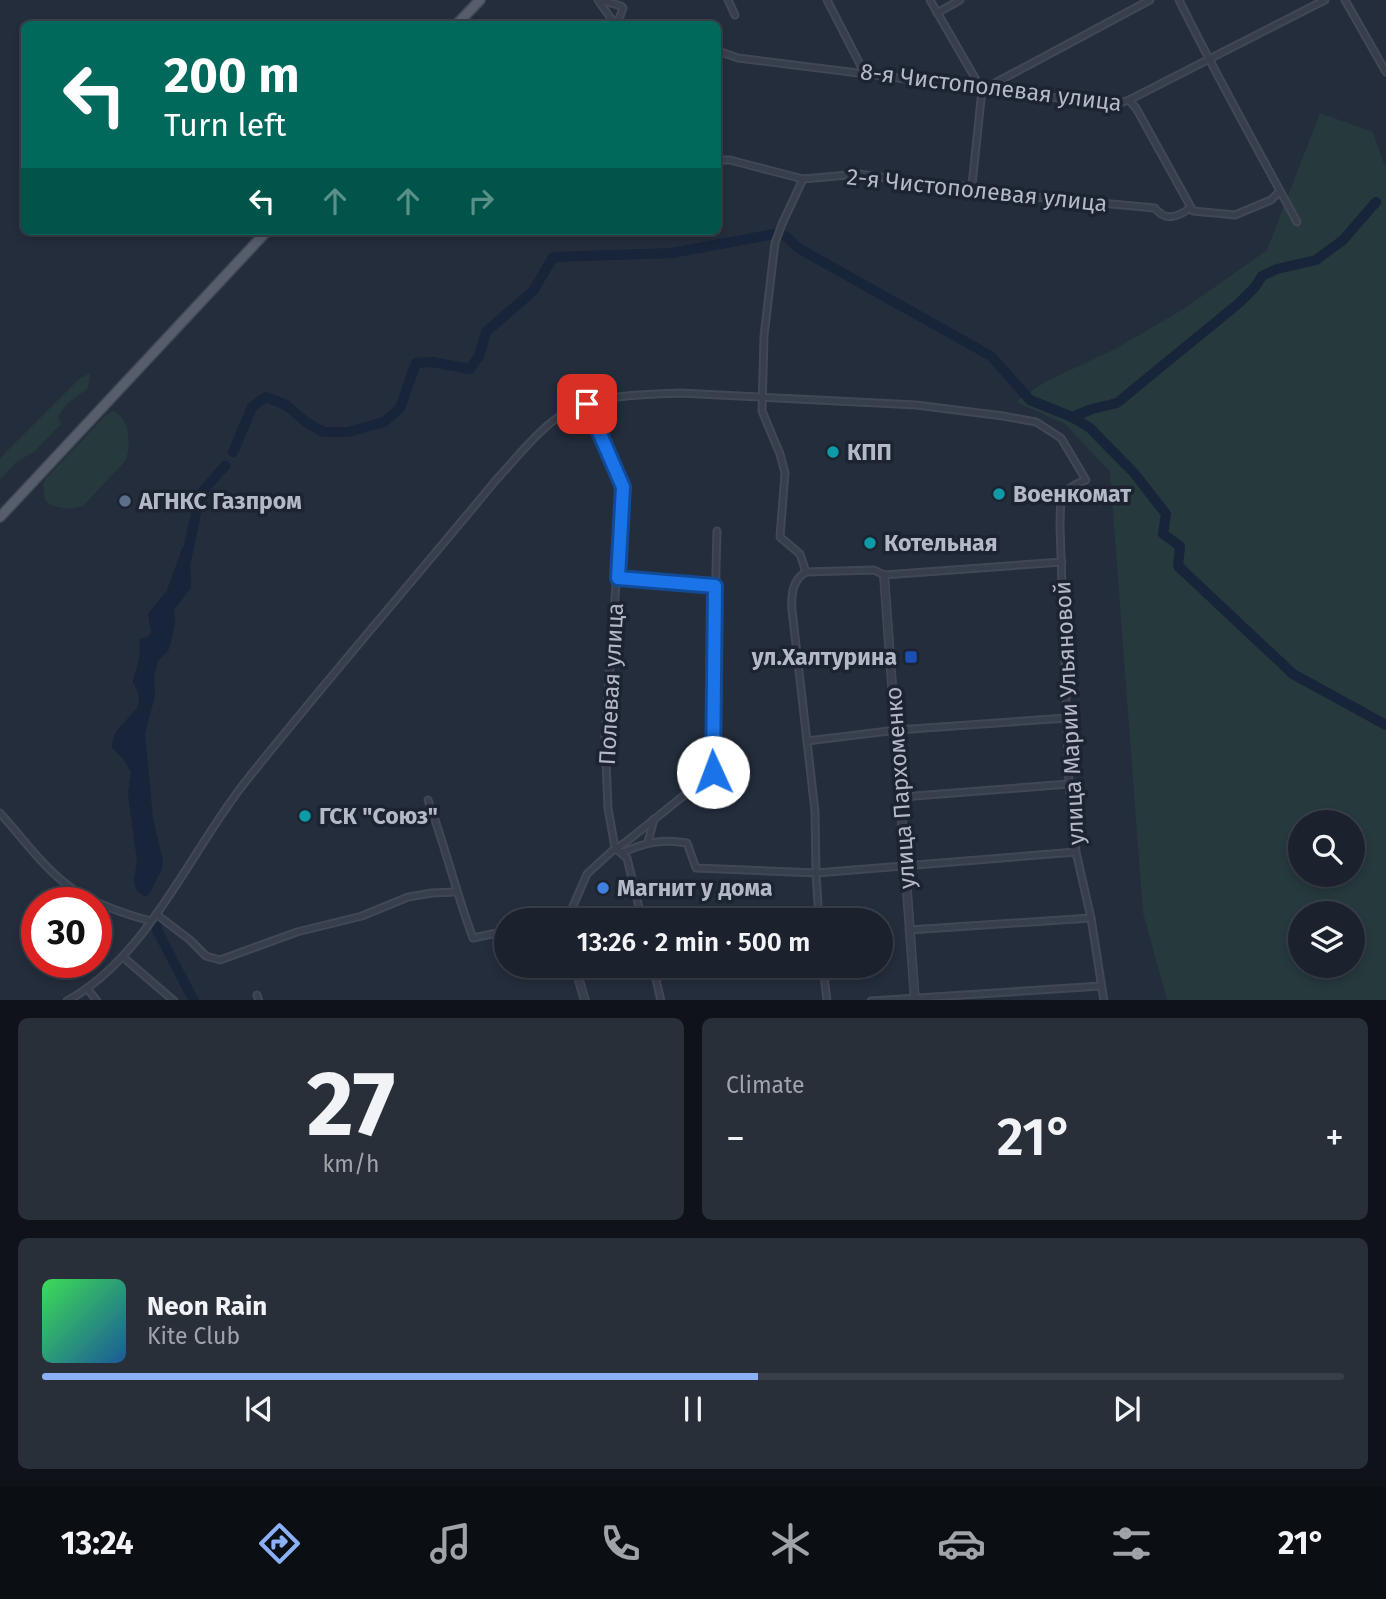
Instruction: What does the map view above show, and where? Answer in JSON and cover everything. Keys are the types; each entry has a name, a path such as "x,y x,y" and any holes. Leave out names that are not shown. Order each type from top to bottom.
{"main road":[{"path":"460,21 480,0"},
{"path":"0,517 263,235"}],"street":[{"path":"599,0 613,21"},
{"path":"599,0 621,6 622,12 616,21"},
{"path":"728,0 735,15"},
{"path":"827,0 864,72"},
{"path":"930,0 982,90 972,185"},
{"path":"937,13 960,0"},
{"path":"982,90 1150,0"},
{"path":"1179,0 1297,222"},
{"path":"1129,100 1325,0"},
{"path":"1345,0 1386,72"},
{"name":"8-я Чистополевая улица","path":"721,52 738,58 864,72 982,90 1114,105 1129,100 1136,108 1190,208"},
{"name":"2-я Чистополевая улица","path":"721,160 803,179 859,174 948,187 972,185 991,193 1155,208 1159,214 1172,218 1190,208"},
{"path":"803,179 775,243 760,397 761,411 780,454 785,473 780,537 800,554 806,572"},
{"path":"1190,208 1193,211 1235,215 1271,200 1280,191"},
{"path":"67,1000 88,988 123,957 156,914 244,784 496,480 552,422 587,404 645,394 760,397"},
{"name":"улица Марии Ульяновой","path":"760,397 916,405 1036,422 1061,438 1086,480 1070,486 1062,495 1069,784 1076,852 1091,918 1104,1000"},
{"path":"602,435 607,413 603,401"},
{"name":"Полевая улица","path":"587,404 623,487 605,737 608,808 615,848"},
{"path":"572,908 587,874 615,848 713,772 717,531"},
{"path":"818,908 816,811 791,600 797,579 806,572 874,570 884,575 1062,562"},
{"name":"улица Пархоменко","path":"884,575 915,999"},
{"path":"618,578 715,586"},
{"path":"807,741 897,730 1067,718"},
{"path":"902,797 1069,784"},
{"path":"428,800 442,836 456,892 473,938 494,934"},
{"path":"0,813 55,873 75,890 120,913 151,921"},
{"path":"648,842 654,819"},
{"path":"622,853 648,842 671,840 687,843 696,868 816,873 1076,852"},
{"path":"615,848 627,858 639,908"},
{"path":"156,914 206,956 220,960 297,932 362,916 408,897 456,892"},
{"path":"909,930 1091,918"},
{"path":"123,957 174,1000"},
{"path":"579,978 585,1000"},
{"path":"656,978 661,1000"},
{"path":"824,978 827,1000"},
{"path":"871,1000 1101,986"},
{"path":"88,988 97,1000"}],"green space":[{"path":"1320,113 1373,132 1386,169 1386,1000 1167,1000 1143,913 1110,472 1065,424 1016,402 1045,382 1117,348 1185,308 1267,250"},
{"path":"90,373 88,388 67,404 58,416 61,424 34,452 16,462 0,480 0,459 4,454 79,379"},
{"path":"113,411 123,419 128,432 126,460 83,506 68,509 50,505 45,500 43,485 46,478 106,415"}],"water":[{"path":"183,546 187,546 190,552 191,588 174,610 175,622 171,642 168,651 158,661 154,676 155,696 145,733 153,819 163,861 162,869 145,897 136,890 134,880 137,861 128,794 131,772 125,761 112,748 118,729 139,702 133,679 140,655 140,639 149,636 151,632 148,614 167,590"}],"waterway":[{"path":"1072,417 1117,403 1239,303 1262,276 1277,269 1316,260 1343,240 1376,202"},
{"path":"233,452 252,407 266,397 286,405 307,423 324,432 348,432 384,422 400,408 416,363 432,362 470,369 479,356 486,332 533,291 553,257 672,253 774,234"},
{"path":"781,235 798,248 991,356 1030,400 1072,417 1090,428 1134,473 1166,514 1163,534 1180,546 1178,566 1293,674 1386,725"},
{"path":"186,561 200,494 225,466"},
{"path":"156,925 193,1000"}],"place":[{"name":"КПП","path":"833,452"},
{"name":"Военкомат","path":"999,494"},
{"name":"АГНКС Газпром","path":"125,501"},
{"name":"Котельная","path":"870,543"},
{"name":"ул.Халтурина","path":"911,657"},
{"name":"ГСК \"Союз\"","path":"305,816"},
{"name":"Магнит у дома","path":"603,888"}],"route":[{"path":"587,404 623,487 618,578 715,586 713,772"}]}
